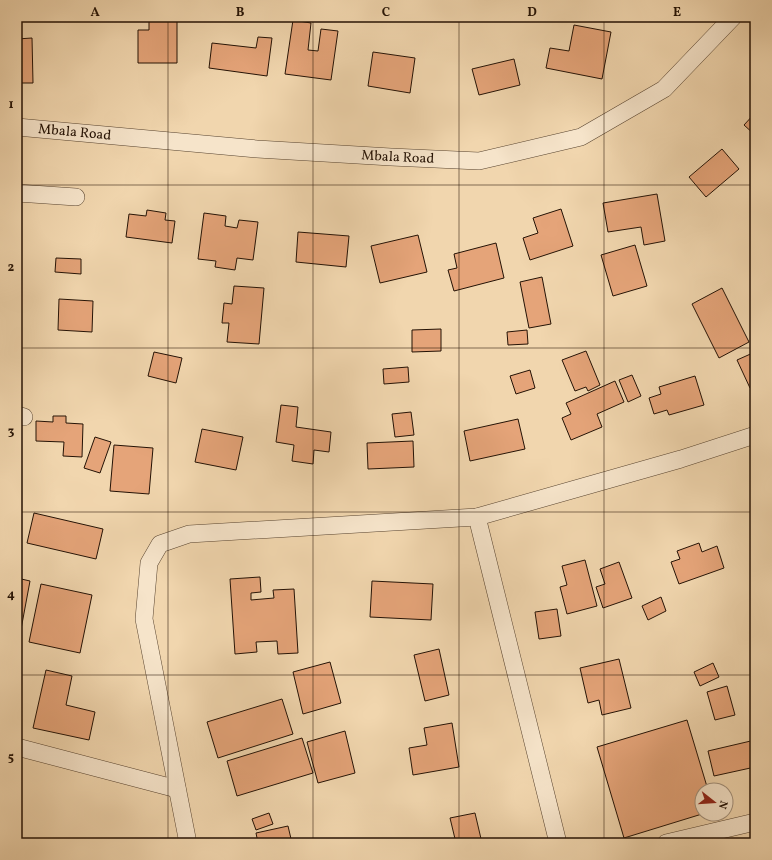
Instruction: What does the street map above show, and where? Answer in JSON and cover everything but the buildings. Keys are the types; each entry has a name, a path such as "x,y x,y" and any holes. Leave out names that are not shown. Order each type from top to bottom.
{"street":[{"name":"Mbala Road","path":"17,126 257,149 391,158 478,161 581,137 664,89 733,17"},
{"path":"17,193 76,197"},
{"path":"188,843 144,619 149,563 160,544 189,534 478,517 681,459 755,435"},
{"path":"478,517 558,843"},
{"path":"17,747 178,789"},
{"path":"666,843 755,822"}]}
